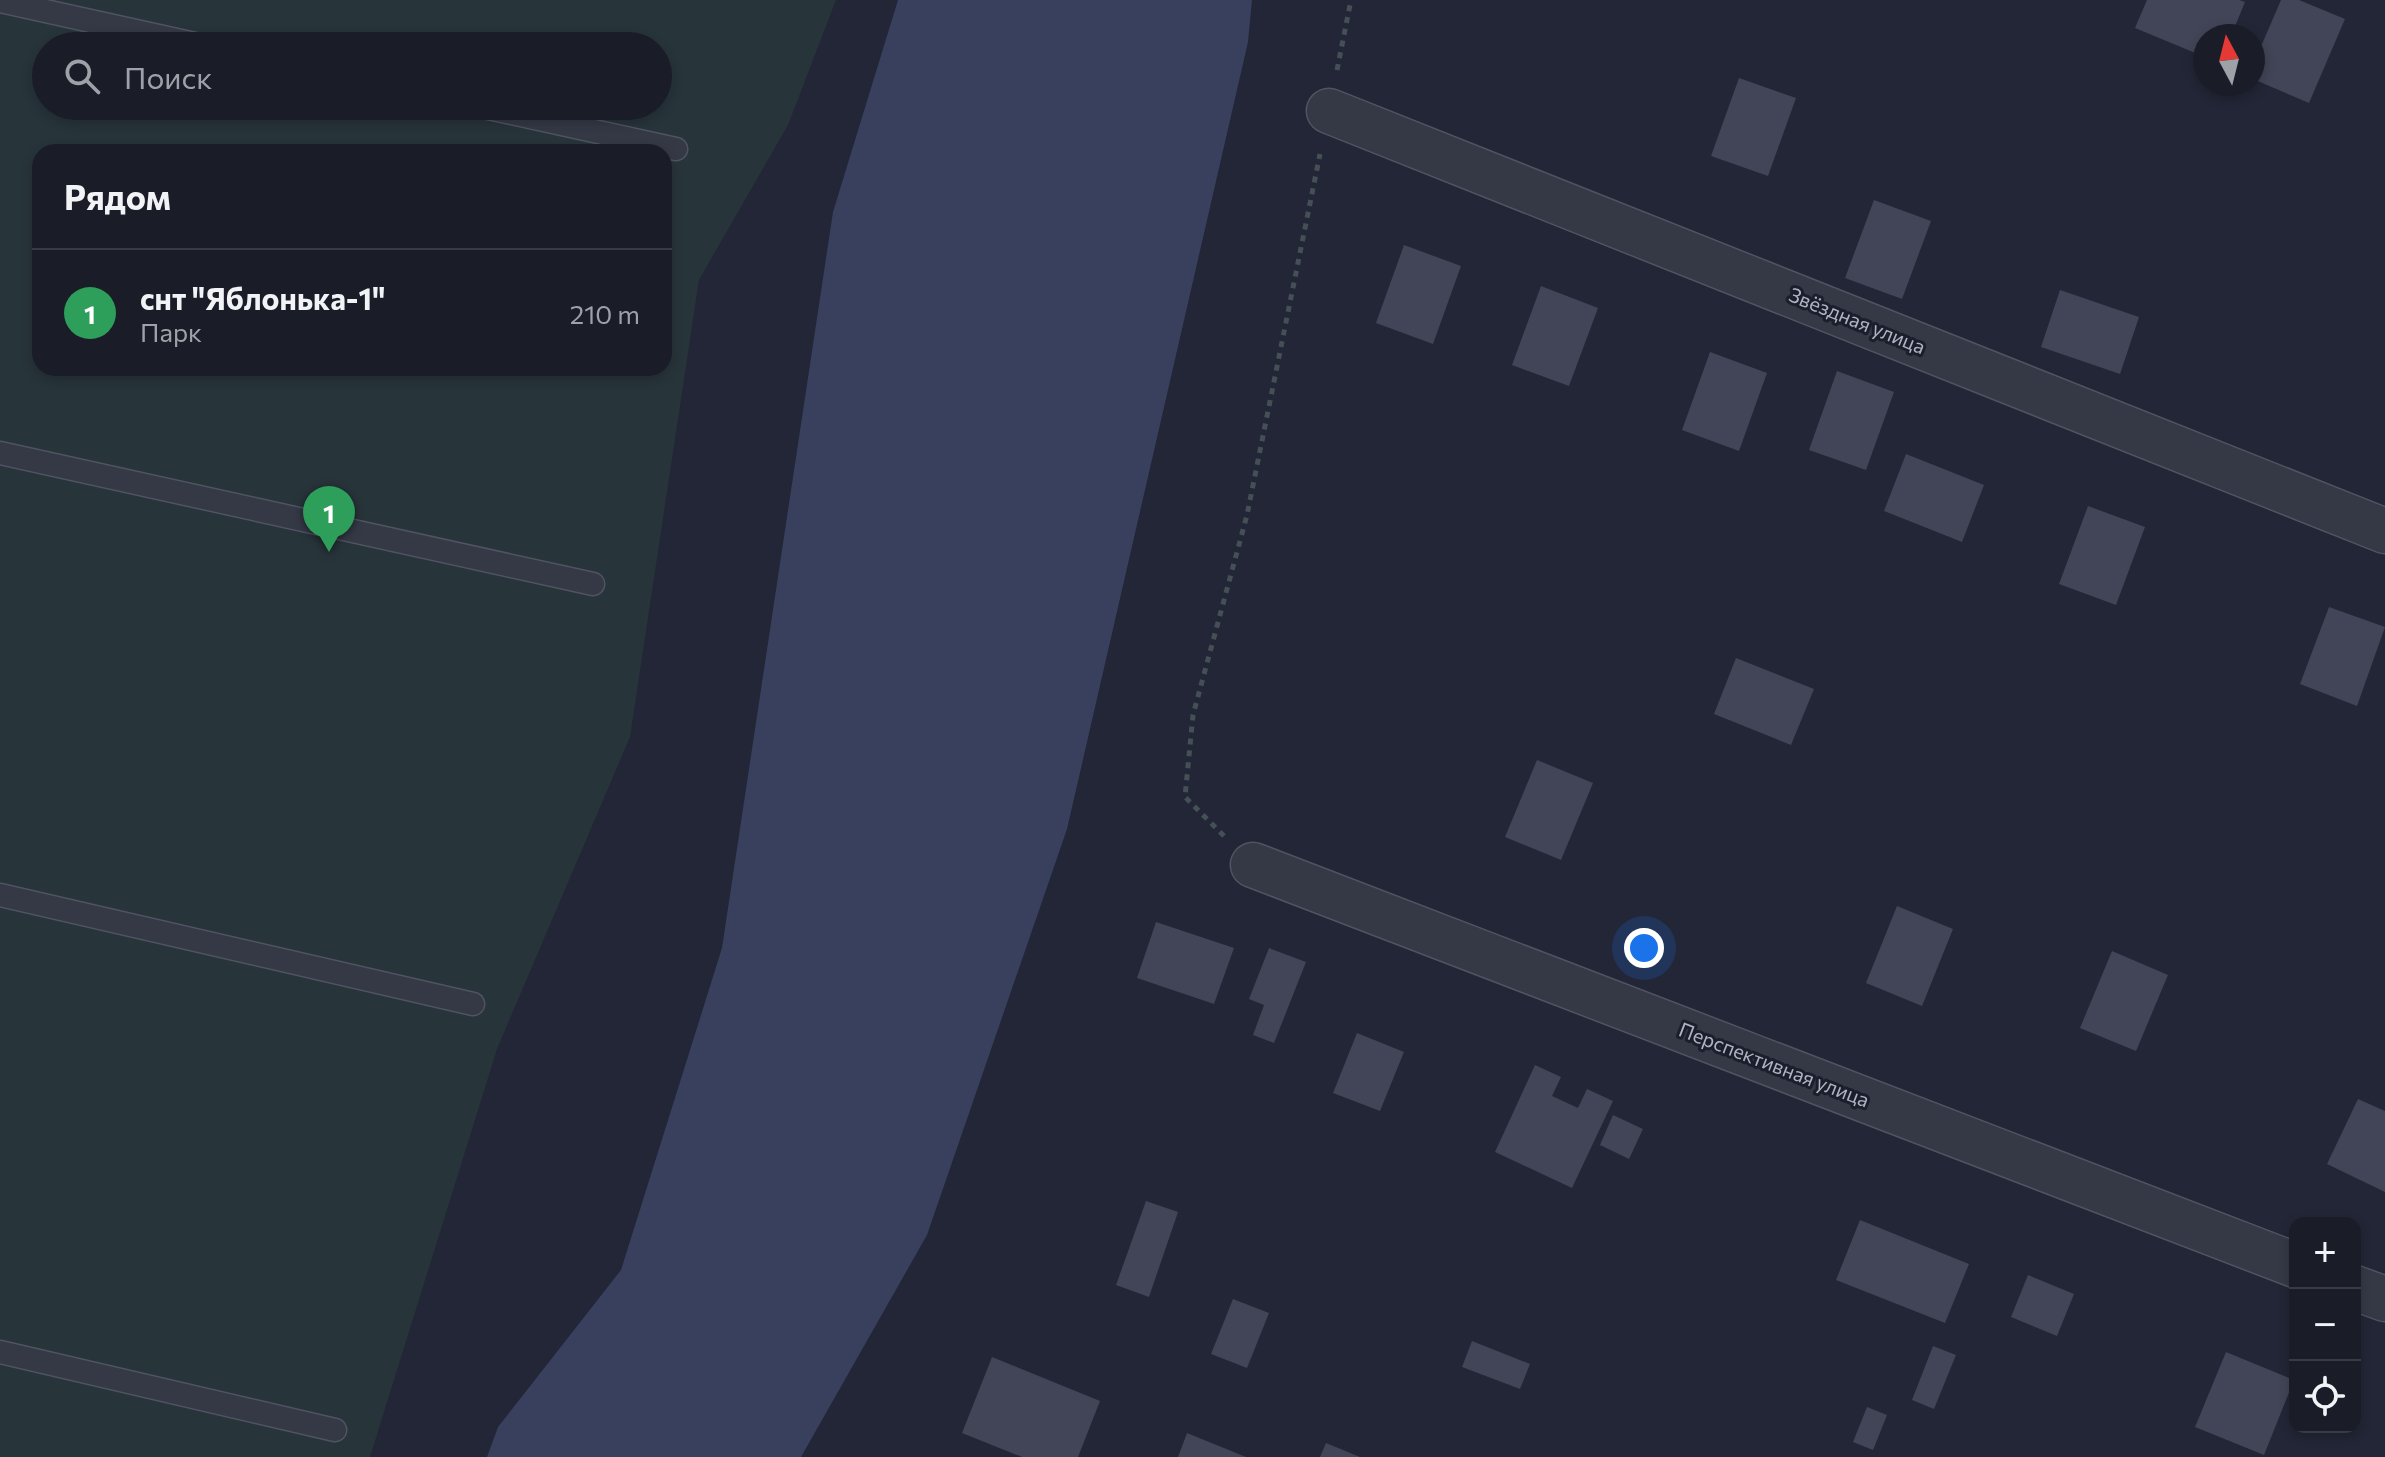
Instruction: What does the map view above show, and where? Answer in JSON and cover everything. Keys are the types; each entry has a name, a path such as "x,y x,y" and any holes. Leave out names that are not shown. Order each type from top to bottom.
{"street":[{"name":"Звёздная улица","path":"1329,111 2385,531"},
{"name":"Перспективная улица","path":"1253,865 2289,1263"},
{"path":"2358,1289 2385,1299"}],"lane":[{"path":"0,1 141,32"},
{"path":"543,120 653,144"},
{"path":"672,148 676,149"},
{"path":"0,453 593,584"},
{"path":"0,895 473,1004"},
{"path":"0,1352 335,1430"}],"path":[{"path":"1253,865 1185,797 1191,728 1247,515 1351,0"}],"shaded area":[{"path":"0,0 836,0 788,125 699,280 630,737 497,1049 370,1457 0,1457"}],"water":[{"path":"898,0 1252,0 1248,42 1067,829 927,1235 801,1457 487,1457 498,1427 621,1270 722,948 833,212"}],"building":[{"path":"2147,0 2245,2 2236,24 2193,24 2193,52 2135,28"},
{"path":"2281,0 2299,0 2345,19 2309,103 2265,84 2265,37"},
{"path":"1739,78 1796,98 1768,176 1711,156"},
{"path":"1874,200 1931,221 1902,299 1845,278"},
{"path":"1404,245 1461,266 1433,344 1376,323"},
{"path":"1541,286 1598,308 1569,386 1512,365"},
{"path":"2060,290 2139,317 2120,374 2041,347"},
{"path":"1710,352 1767,373 1739,451 1682,430"},
{"path":"1837,371 1894,392 1866,470 1809,450"},
{"path":"1906,454 1984,485 1962,542 1884,511"},
{"path":"2088,506 2145,527 2116,605 2059,584"},
{"path":"2329,607 2385,627 2357,706 2300,684"},
{"path":"1736,658 1814,689 1791,745 1714,714"},
{"path":"1537,760 1593,783 1561,860 1505,837"},
{"path":"1897,906 1953,929 1922,1006 1866,983"},
{"path":"1156,922 1234,948 1214,1004 1137,978"},
{"path":"1269,948 1306,962 1274,1043 1253,1035 1264,1005 1249,999"},
{"path":"2112,951 2168,975 2136,1051 2080,1028"},
{"path":"1357,1033 1404,1052 1380,1111 1333,1093"},
{"path":"1535,1065 1561,1077 1552,1096 1578,1108 1587,1089 1613,1101 1572,1188 1495,1152"},
{"path":"2358,1099 2385,1111 2385,1192 2327,1164"},
{"path":"1613,1115 1643,1129 1629,1159 1600,1145"},
{"path":"1146,1201 1178,1212 1149,1297 1116,1285"},
{"path":"1860,1220 1969,1264 1945,1323 1836,1280"},
{"path":"2028,1275 2074,1294 2057,1336 2011,1317"},
{"path":"1233,1299 1269,1313 1247,1368 1211,1354"},
{"path":"1472,1341 1530,1364 1520,1389 1462,1367"},
{"path":"1933,1346 1956,1355 1934,1409 1912,1400"},
{"path":"2226,1352 2289,1378 2289,1392 2264,1455 2195,1427"},
{"path":"992,1357 1100,1401 1078,1457 1022,1457 962,1433"},
{"path":"1867,1407 1887,1415 1873,1450 1853,1442"},
{"path":"1187,1433 1246,1457 1178,1457"},
{"path":"1326,1443 1360,1457 1320,1457"}],"place":[{"name":"снт \"Яблонька-1\"","path":"329,552"}]}
